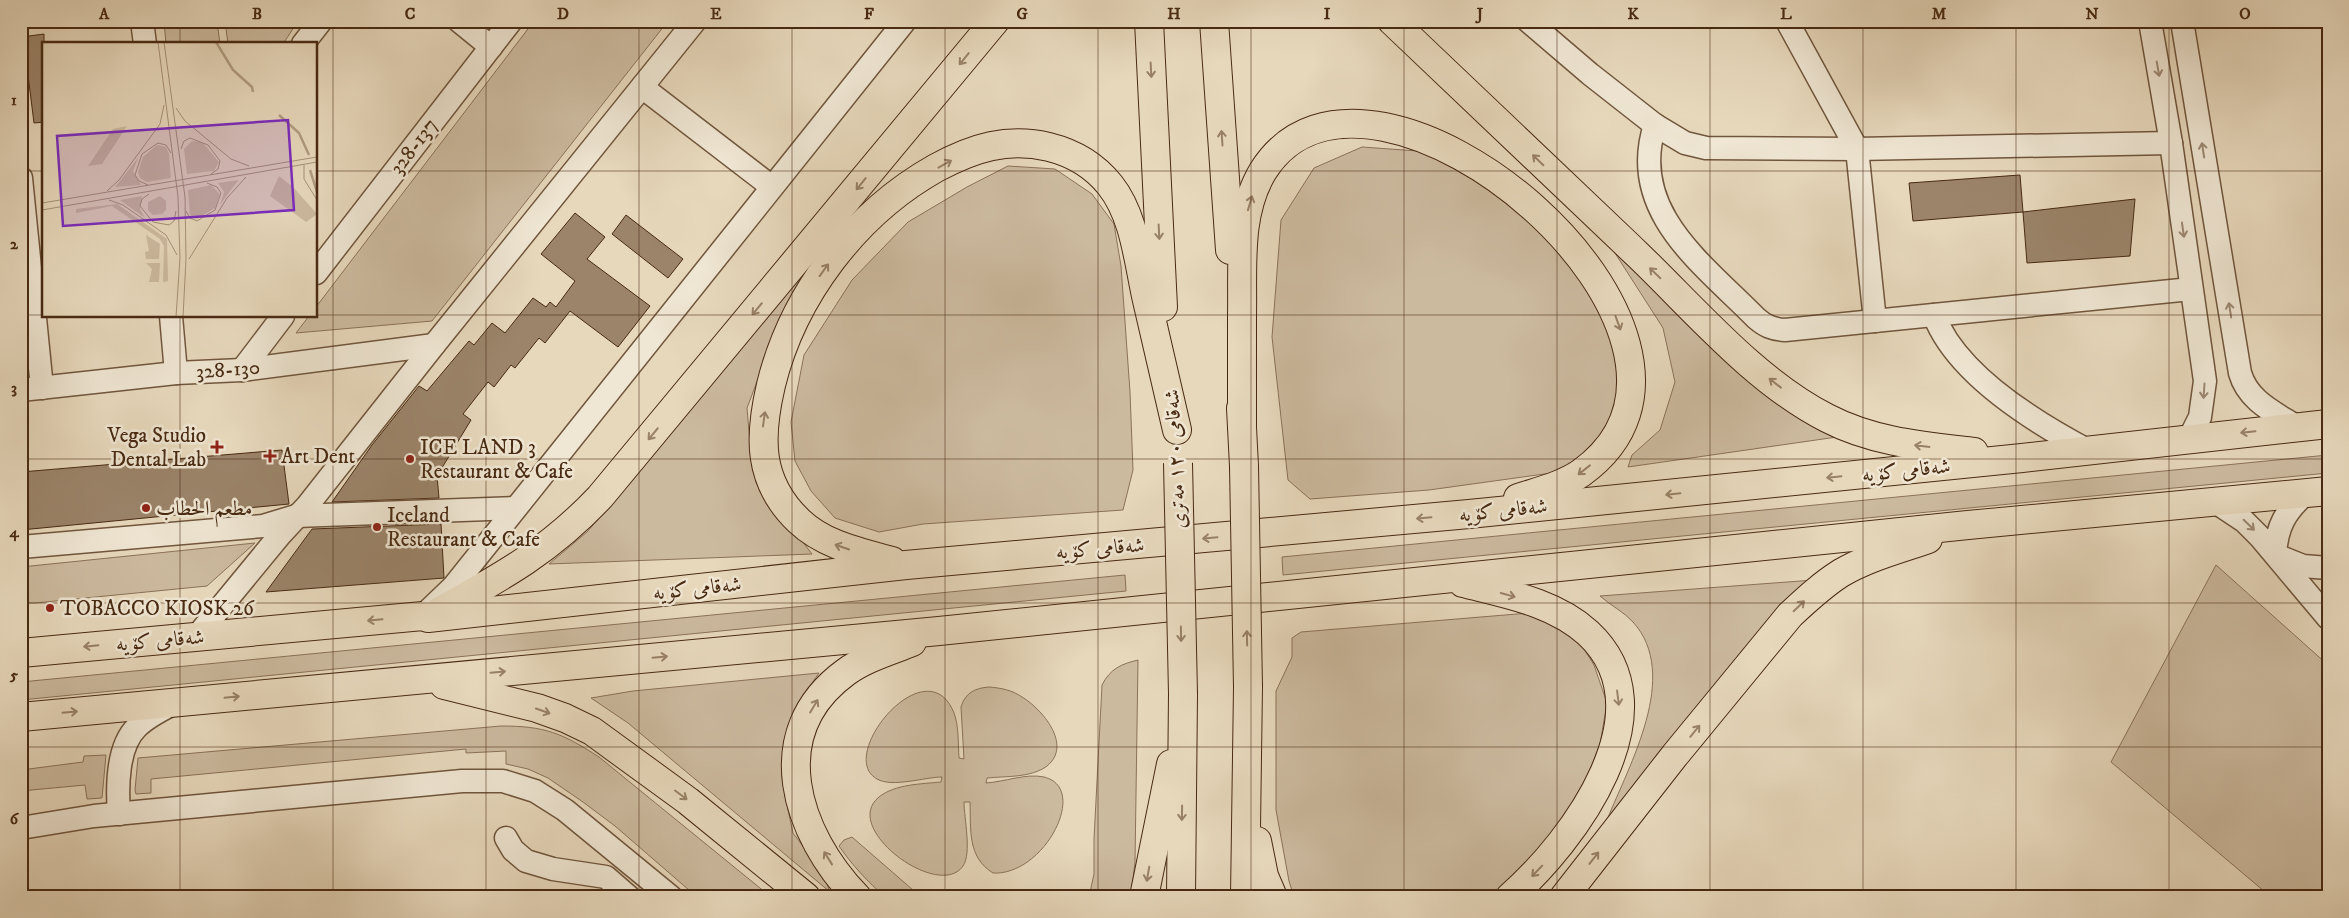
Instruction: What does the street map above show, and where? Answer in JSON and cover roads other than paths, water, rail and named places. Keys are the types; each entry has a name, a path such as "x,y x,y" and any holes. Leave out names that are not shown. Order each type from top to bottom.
{"highway":[{"path":"426,617 535,556 580,518 823,230 995,21"},
{"name":"شەقامی ١٢٠ مەتری","path":"1149,21 1161,286 1178,463 1183,700 1181,897"},
{"path":"1214,21 1242,426 1249,716 1257,841 1264,876 1273,897"},
{"path":"1392,21 1718,334 1793,397 1828,418 1885,440 2022,458"},
{"path":"1242,426 1244,234 1251,199 1264,169 1272,158 1294,138 1320,124 1334,121 1348,119 1377,121 1431,138 1457,150 1506,179 1534,203 1567,237 1593,271 1613,309 1620,328 1630,370 1627,404 1622,420 1605,450 1593,463 1565,482 1470,514"},
{"path":"906,565 835,544 816,534 799,521 774,488 767,470 762,435 764,416 774,374 790,328 809,292 828,265 880,207 924,175 963,154 997,144 1033,144 1077,158 1099,173 1109,183 1124,206 1134,240 1176,430"},
{"name":"شەقامی کۆیە","path":"21,653 426,617 906,565 1470,514 2089,451 2328,424"},
{"path":"21,717 939,631 1968,524 2217,503 2317,492"},
{"path":"1564,897 1738,678 1790,615 1806,600 1842,573 1862,563 1968,524"},
{"path":"1444,578 1524,599 1557,612 1573,622 1600,645 1612,669 1618,694 1618,730 1614,747 1599,783 1565,838 1544,864 1510,897"},
{"path":"857,897 831,863 803,813 798,794 796,774 796,754 801,735 818,700 831,684 847,671 864,661 939,631"},
{"path":"411,680 470,690 514,702 565,718 592,732 688,801 806,897"},
{"path":"1144,897 1183,700"},
{"path":"1245,897 1249,716"}],"street":[{"path":"142,21 145,42"},
{"path":"305,42 321,21"},
{"path":"459,21 491,47"},
{"name":"328-137","path":"318,270 511,21"},
{"path":"197,636 296,516 307,506 695,21"},
{"path":"426,617 453,587 905,21"},
{"path":"1528,21 1654,125 1685,143 1706,148 1857,149 2171,143"},
{"path":"1787,21 1857,149 1875,322"},
{"path":"2150,21 2171,143 2205,391 2200,416 2189,439"},
{"path":"2182,21 2243,383 2260,404 2297,427"},
{"path":"642,87 772,188"},
{"path":"1654,125 1647,153 1647,164 1653,193 1661,211 1685,248 1756,318 1767,326 1785,330 2191,289"},
{"path":"21,178 32,389"},
{"path":"1934,315 1938,325 1953,347 1997,391 2046,428 2089,451"},
{"path":"171,318 176,373"},
{"path":"242,370 281,318"},
{"path":"2199,344 2234,338"},
{"name":"328-130","path":"32,389 176,373 242,370 434,345"},
{"path":"2275,554 2276,535 2289,509 2317,492"},
{"path":"2217,503 2244,520 2328,618"},
{"path":"21,547 263,526 296,516 515,508"},
{"path":"2275,554 2303,566 2328,568"},
{"path":"119,814 119,780 126,744 136,727 174,703"},
{"path":"21,828 119,814 462,781 503,782 535,792 565,810 671,897"},
{"path":"506,838 513,850 526,861 553,870 606,876 629,897"}],"place":[{"name":"Vega Studio Dental Lab","path":"217,447"},
{"name":"Art Dent","path":"270,456"},
{"name":"ICE LAND 3 Restaurant & Cafe","path":"410,459"},
{"name":"مطعم الحطاب","path":"146,508"},
{"name":"Iceland Restaurant & Cafe","path":"377,527"},
{"name":"TOBACCO KIOSK 26","path":"50,608"}]}
